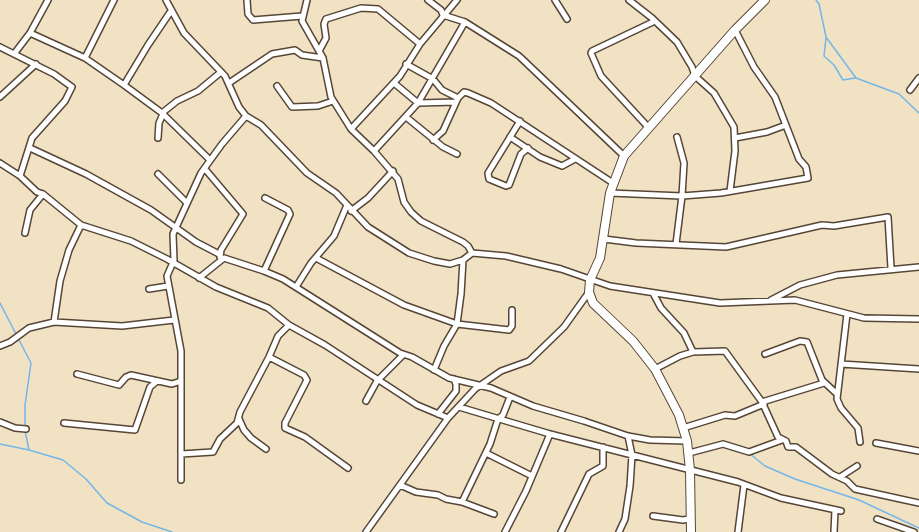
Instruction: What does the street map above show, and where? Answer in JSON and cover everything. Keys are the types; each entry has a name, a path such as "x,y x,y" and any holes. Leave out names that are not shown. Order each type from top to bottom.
{"street":[{"path":"14,54 30,33 48,0"},
{"path":"85,58 114,0"},
{"path":"166,0 188,38 229,83 239,107 246,116 261,125 308,173 332,189 351,211 378,235 408,253 450,264 463,260 472,253 520,258 610,286 720,303 790,299 864,318 919,319"},
{"path":"247,0 248,14 253,21 302,16"},
{"path":"307,0 302,16 304,27 323,58 333,101 351,129 393,171 400,183 404,202 411,212 421,221 463,242 472,253"},
{"path":"428,0 441,10 443,15 465,22 519,56 624,156"},
{"path":"351,129 394,83 420,44 457,0"},
{"path":"555,0 567,19"},
{"path":"629,0 676,42 695,76 706,84 718,99 734,127 730,191"},
{"path":"366,532 448,418 480,385 501,370 529,361 564,327 589,292 590,280 600,258 610,193 624,156 735,30 765,0"},
{"path":"319,51 326,38 324,24 326,19 362,8 378,9 420,44"},
{"path":"124,85 171,11"},
{"path":"648,127 601,76 591,53 655,21"},
{"path":"374,151 418,103 465,22"},
{"path":"610,193 682,196 730,191 808,178 806,167 799,159 775,97 754,67 735,30"},
{"path":"30,33 85,58 124,85 162,113 210,160"},
{"path":"0,47 67,82 72,89 65,101 33,136 20,176"},
{"path":"229,83 272,54 293,50 302,55 323,58"},
{"path":"0,97 36,64"},
{"path":"406,64 433,79 442,90 457,100"},
{"path":"158,138 162,113 177,101 195,93 221,72"},
{"path":"910,90 919,78"},
{"path":"394,83 418,103 457,100"},
{"path":"277,86 292,108 318,106 333,101"},
{"path":"434,140 443,131 457,100 464,92 491,103 613,183"},
{"path":"181,480 181,351 167,272 173,262 172,239 187,203 210,160 246,116"},
{"path":"406,117 449,151 457,154"},
{"path":"520,121 488,173 489,178 506,186 509,184 521,153 528,148"},
{"path":"735,138 767,132 786,125"},
{"path":"510,137 540,157 562,166 575,159"},
{"path":"676,244 684,163 677,137"},
{"path":"30,148 86,174 151,210 196,242 221,256 264,271 296,287 403,355 412,357 454,380 480,385 628,436 650,440 687,441"},
{"path":"0,164 20,176 37,192 81,225 131,242 173,262 199,278 267,308 289,325 325,345 377,381 417,405 448,418"},
{"path":"199,278 221,256 243,214 205,169"},
{"path":"351,211 368,198 393,171"},
{"path":"158,174 187,203"},
{"path":"25,233 30,210 43,195"},
{"path":"264,271 290,214 288,210 265,198"},
{"path":"296,287 334,236 347,205"},
{"path":"604,239 636,243 726,247 803,229 888,217 891,268"},
{"path":"54,322 60,281 69,250 81,225"},
{"path":"316,258 404,305 457,324 509,330 512,326 513,310"},
{"path":"434,370 457,324 463,260"},
{"path":"767,302 800,285 837,274 919,267"},
{"path":"149,289 168,286"},
{"path":"589,292 598,309 633,341 655,369 679,415 687,441 690,470 691,532"},
{"path":"653,293 661,308 684,333 693,352"},
{"path":"847,314 837,394 841,408 858,428 860,442"},
{"path":"0,345 10,342 29,328 54,322 122,326 174,320"},
{"path":"181,454 213,452 220,439 239,418 244,402 278,336 289,325"},
{"path":"765,354 800,341 807,342 824,384 837,394"},
{"path":"655,369 693,352 723,351 727,353 763,403 777,434 786,441 788,447 796,447 832,474 840,477 854,492 919,503"},
{"path":"366,401 377,381 403,355"},
{"path":"269,357 304,375 307,380 285,423 285,428 304,437 348,468"},
{"path":"841,364 919,369"},
{"path":"76,375 118,385 126,376 131,375 172,384 181,381"},
{"path":"438,414 456,391 454,380"},
{"path":"64,423 135,430 150,387 157,381"},
{"path":"683,428 725,415 735,416 763,403 824,384"},
{"path":"462,502 510,397"},
{"path":"459,407 550,434 744,485 781,498 838,511 834,532"},
{"path":"239,418 244,430 266,449"},
{"path":"0,422 26,429"},
{"path":"515,532 505,530 550,434"},
{"path":"622,531 632,455 628,436"},
{"path":"688,453 723,444 749,452 782,440"},
{"path":"876,443 919,451"},
{"path":"561,532 589,474 603,466 603,447"},
{"path":"486,453 532,476"},
{"path":"840,477 856,466"},
{"path":"400,485 416,492 430,493 462,502 494,514"},
{"path":"738,532 744,485"},
{"path":"653,516 689,519"},
{"path":"877,519 914,532"}],"waterway":[{"path":"816,0 819,4 826,37 856,78 899,94 919,113"},
{"path":"826,38 824,56 834,65 843,80 855,78"},
{"path":"0,303 16,334"},
{"path":"18,338 31,363 25,405 25,426"},
{"path":"25,431 29,450"},
{"path":"0,444 63,460 86,479 107,503 142,522 172,532"},
{"path":"749,453 765,466 795,479 859,500 919,528"}]}
